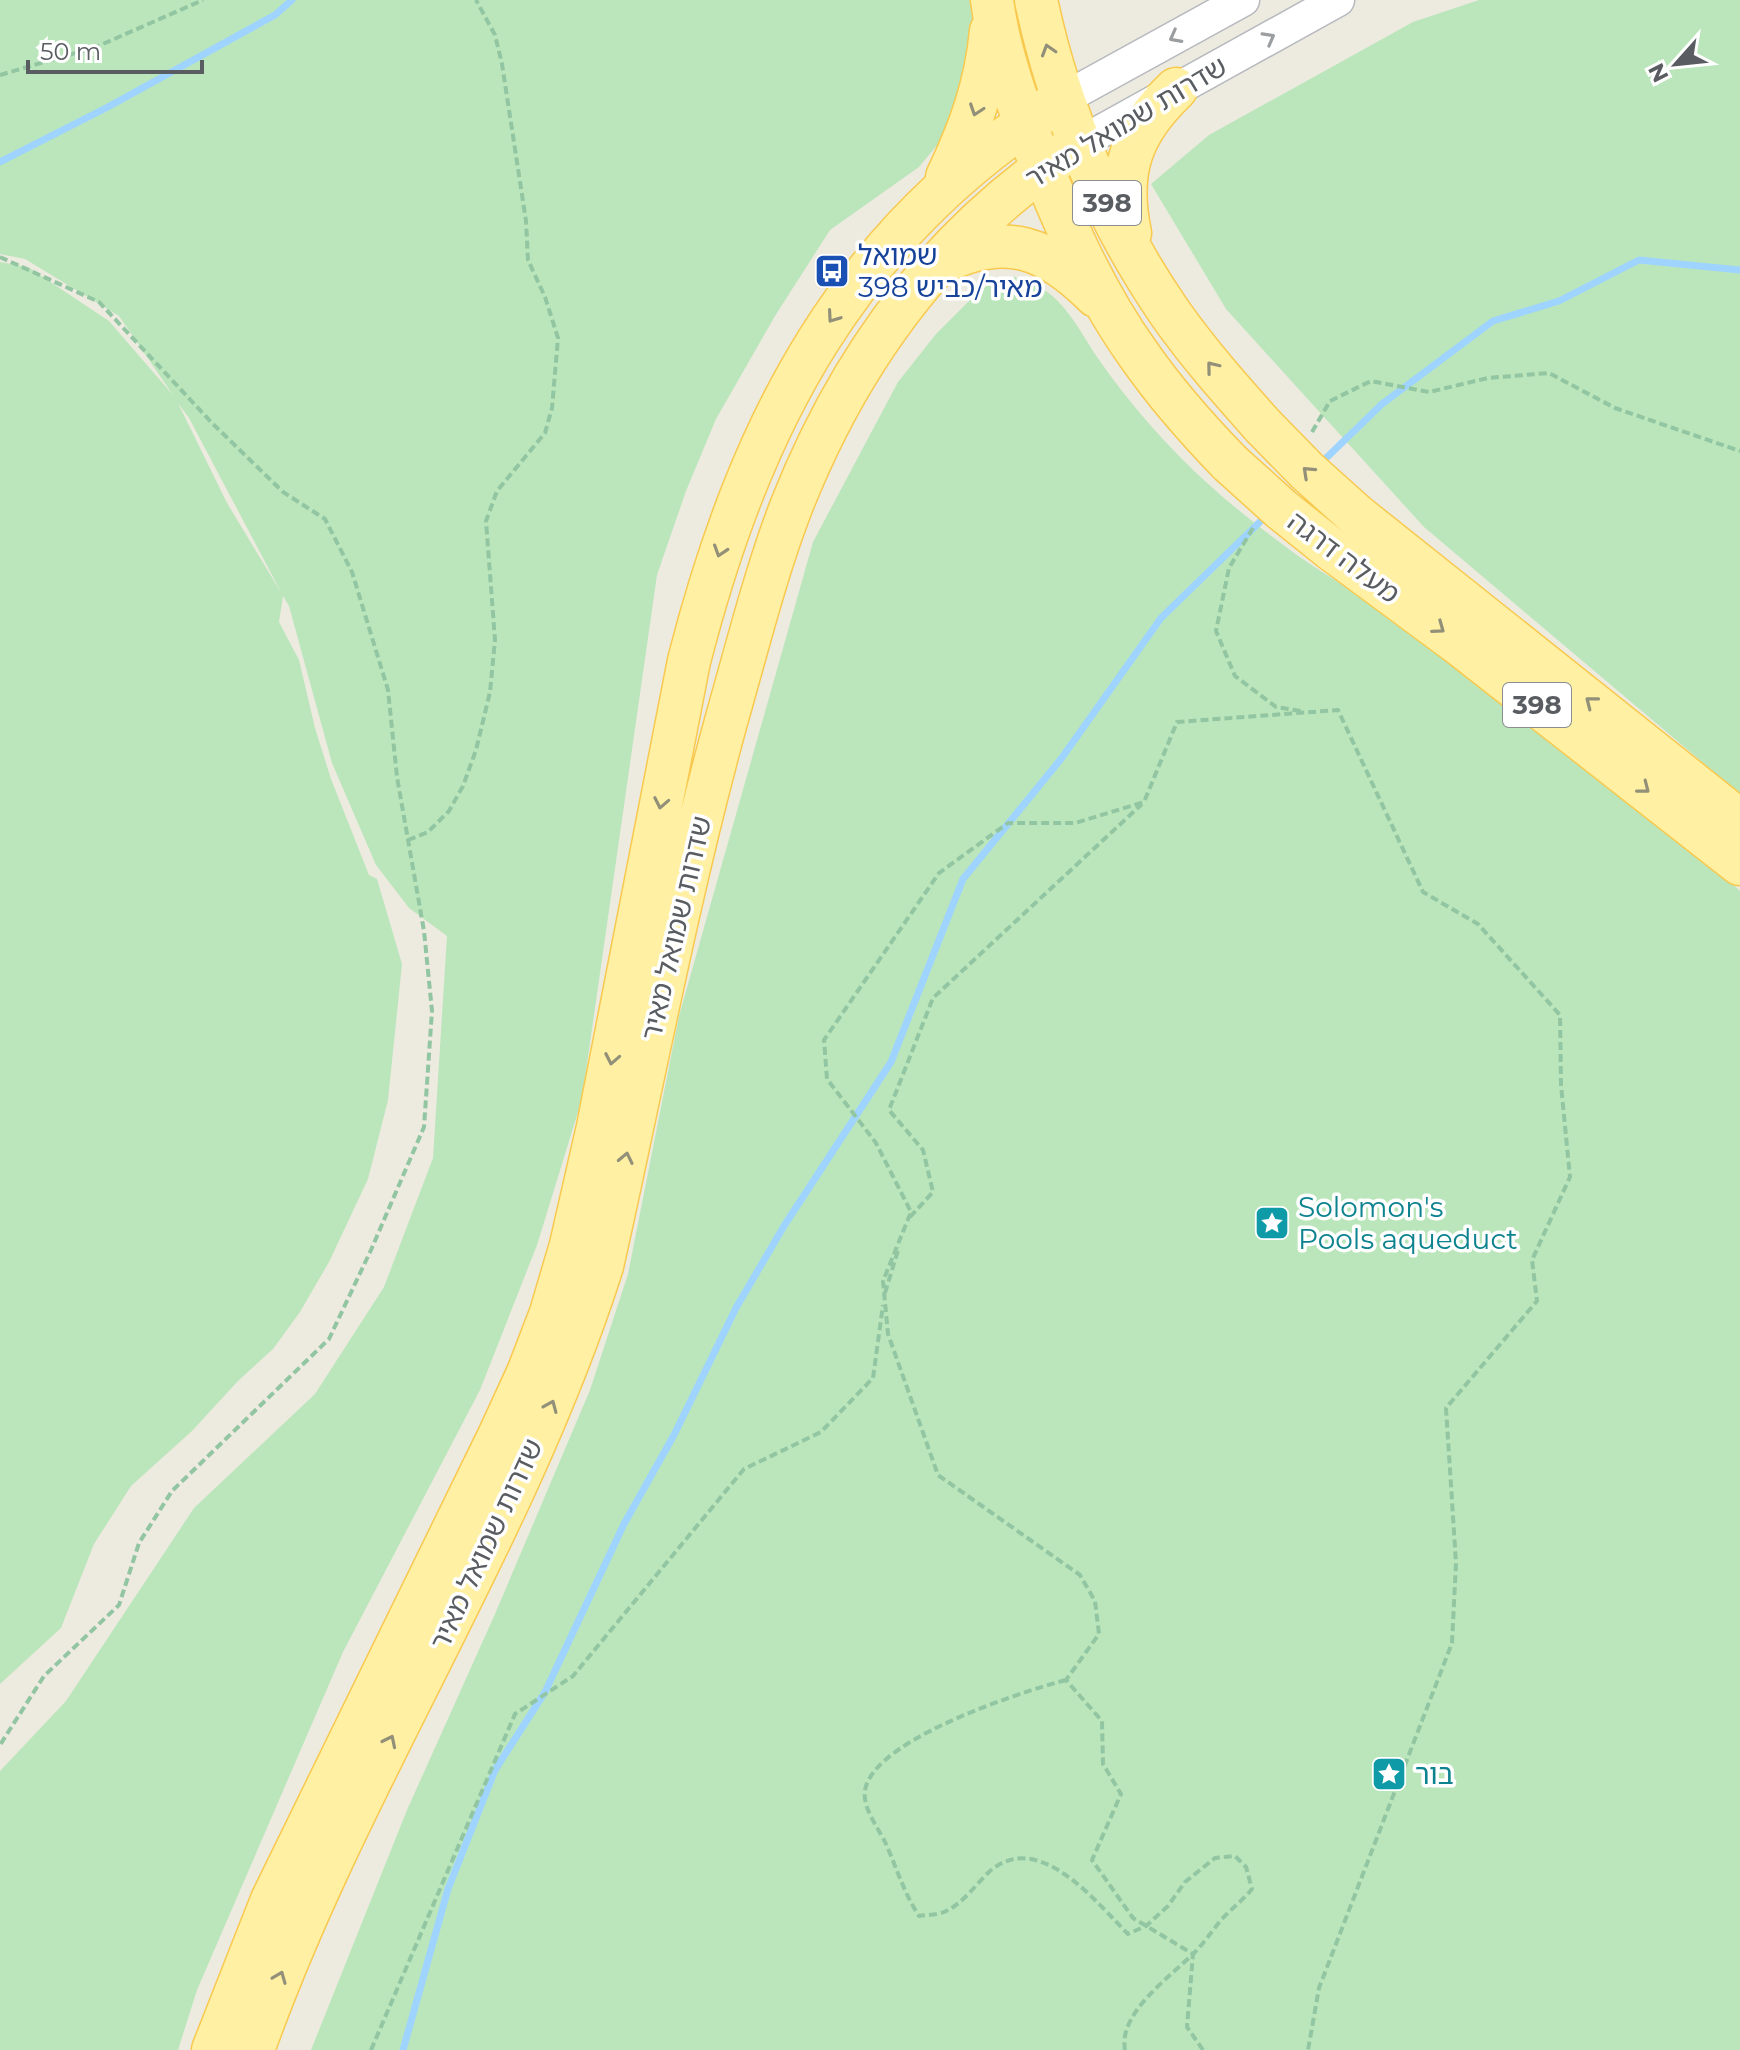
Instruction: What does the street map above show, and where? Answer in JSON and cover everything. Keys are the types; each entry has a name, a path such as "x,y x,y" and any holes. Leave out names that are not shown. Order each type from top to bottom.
{"main road":[{"name":"398","path":"1036,0 1044,40 1080,143"},
{"name":"398","path":"992,3 1002,50 1042,167"},
{"path":"938,194 966,139 982,91 992,3"},
{"path":"1137,261 1125,190 1128,160 1137,136 1155,109 1176,89"},
{"name":"שדרות שמואל מאיר","path":"213,2050 272,1900 500,1434 551,1313 571,1245 598,1127 689,661 729,524 786,393 816,342 858,282 906,226 984,153 1063,99"},
{"name":"שדרות שמואל מאיר","path":"253,2050 307,1913 507,1506 583,1327 602,1266 707,791 755,616 782,535 817,450 881,334 933,267 989,211 1042,167 1080,143"},
{"name":"מעלה דרגה","path":"1080,143 1137,261 1171,314 1203,357 1263,426 1356,515 1740,821"},
{"name":"מעלה דרגה","path":"1042,167 1062,217 1111,310 1138,353 1184,414 1230,463 1331,549 1458,643 1740,864"},
{"path":"933,267 961,253 986,246 1019,247 1060,265 1111,310"}],"street":[{"name":"שדרות שמואל מאיר","path":"1063,99 1243,0"},
{"name":"שדרות שמואל מאיר","path":"1080,143 1338,0"}],"path":[{"path":"0,75 96,47 203,0"},
{"path":"408,840 428,832 449,811 463,786 476,750 490,692 495,640 486,521 497,491 545,433 552,408 558,338 545,297 528,260 524,206 502,64 495,35 476,0"},
{"path":"0,257 99,302 213,424 283,492 325,519 352,572 388,690 397,777 424,931 432,1011 424,1127 329,1339 172,1491 139,1543 119,1605 44,1676 0,1745"},
{"path":"1386,383 1429,392 1488,378 1549,373 1615,408 1740,451"},
{"path":"907,1221 933,1192 923,1150 889,1110 933,998 1144,802 1177,722 1338,710 1423,892 1478,924 1560,1015 1561,1085 1570,1177 1532,1260 1537,1301 1446,1408 1456,1563 1452,1643 1319,1988 1308,2050"},
{"path":"1125,2050 1123,2039 1131,2018 1252,1889 1246,1867 1235,1856 1215,1858 1185,1882 1168,1906 1146,1926 1128,1934 1070,1877 1037,1859 1019,1857 992,1869 972,1891 944,1912 919,1916 904,1894 890,1852 865,1799 868,1778 890,1754 933,1729 1016,1693 1066,1680 1099,1634 1095,1601 1080,1575 938,1475 888,1334 884,1296 883,1281 911,1212 876,1143 827,1079 824,1040 939,873 1008,823 1075,823 1144,802"},
{"path":"371,2050 515,1714 573,1676 744,1469 821,1432 873,1378 884,1296"},
{"path":"1066,1680 1102,1721 1103,1764 1121,1794 1092,1860 1133,1918 1193,1954"},
{"path":"1193,1954 1187,2027 1203,2050"}],"green space":[{"path":"0,0 981,0 980,21 953,115 938,144 919,167 830,230 775,316 716,419 686,491 657,575 582,1099 537,1245 480,1390 343,1652 197,1990 178,2050 0,2050 0,1771 66,1701 194,1508 315,1394 384,1287 433,1158 447,936 409,908 376,865 332,763 289,606 283,596 279,622 299,660 331,779 369,875 377,879 402,964 388,1100 368,1179 329,1262 300,1312 273,1349 238,1381 192,1431 131,1486 94,1544 61,1628 0,1684 0,262 28,267 109,321 173,395 119,316 25,259 0,254","holes":["178,403 189,418 282,594 227,503"]},
{"path":"1479,0 1740,0 1740,794 1424,527 1226,309 1151,184 1209,135 1413,22"},
{"path":"1015,277 1032,283 1057,300 1141,414 1208,484 1294,553 1406,629 1648,812 1740,891 1740,2050 311,2050 407,1810 590,1390 628,1274 679,1016 813,542 898,382 936,334 977,293 997,278"}],"waterway":[{"path":"0,162 275,15 292,0"},
{"path":"1320,464 1382,404 1493,321 1559,301 1639,260 1740,270"},
{"path":"403,2050 448,1889 495,1770 545,1692 624,1524 674,1435 736,1308 784,1226 891,1062 963,879 1061,759 1161,618 1268,514"}],"place":[{"name":"שמואל מאיר/כביש 398","path":"832,271"},
{"name":"Solomon's Pools aqueduct","path":"1272,1223"},
{"name":"בור","path":"1389,1774"}]}
